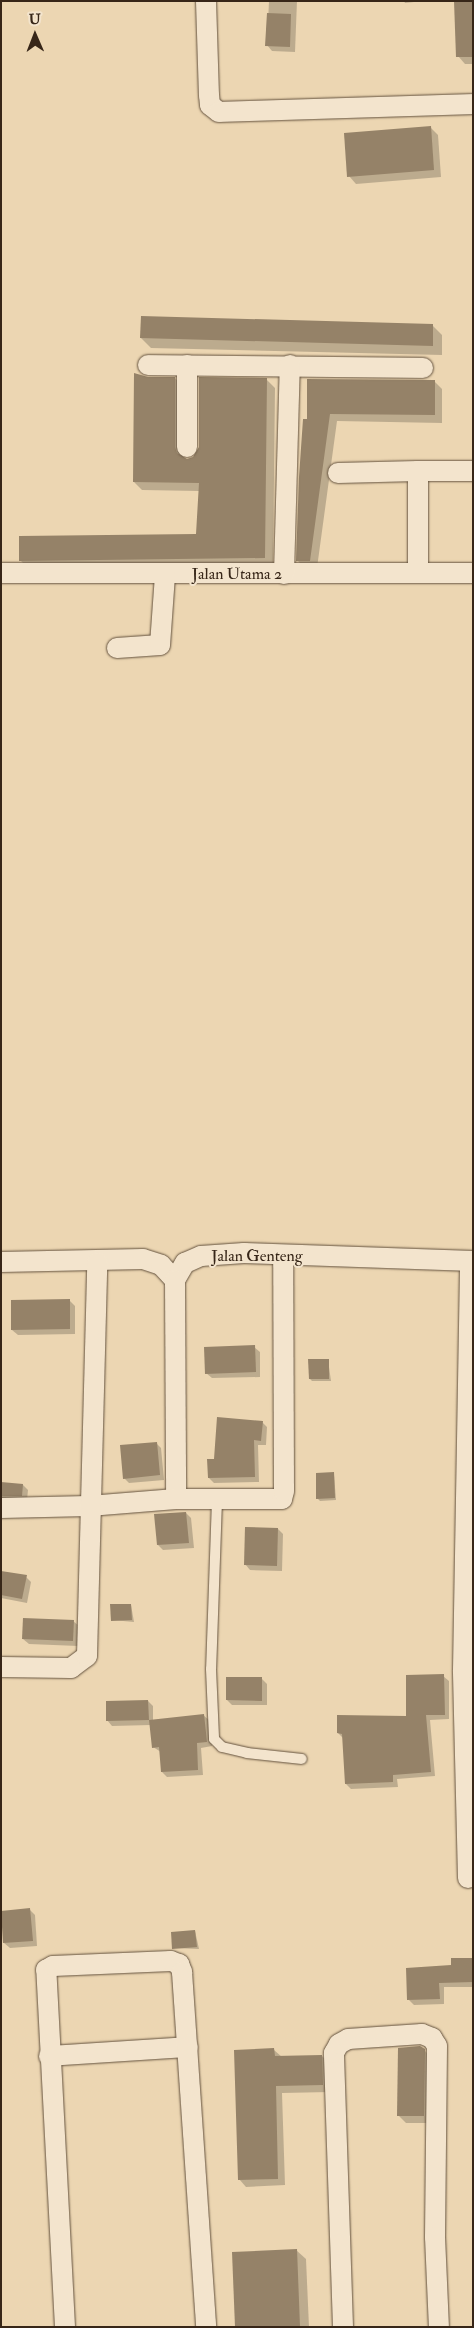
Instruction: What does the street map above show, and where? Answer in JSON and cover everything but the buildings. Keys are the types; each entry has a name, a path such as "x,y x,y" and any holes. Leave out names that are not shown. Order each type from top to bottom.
{"street":[{"path":"206,1 210,104 219,112 473,104"},
{"path":"148,365 290,365 423,368"},
{"path":"187,365 187,447"},
{"path":"284,574 290,365"},
{"path":"418,471 418,572"},
{"path":"338,473 473,471"},
{"name":"Jalan Utama 2","path":"1,573 473,573"},
{"path":"116,648 149,648 160,645 165,574"},
{"path":"1,1508 89,1506 176,1499 282,1499 284,1496 283,1255"},
{"name":"Jalan Genteng","path":"175,1280 185,1263 201,1256 283,1255 471,1260"},
{"path":"1,1262 97,1262 127,1258 152,1261 170,1272 175,1280 176,1499"},
{"path":"468,1878 463,1670 471,1260"},
{"path":"1,1667 70,1668 87,1656 89,1506 97,1262"},
{"path":"65,2327 44,1977 46,1970 53,1966 171,1961 179,1964 188,2047 206,2327"},
{"path":"343,2327 334,2053 339,2044 348,2039 422,2034 432,2038 437,2046 435,2237 439,2327"},
{"path":"49,2056 188,2047"}],"lane":[{"path":"217,1500 211,1669 214,1739 217,1744 239,1751 302,1759"}]}
